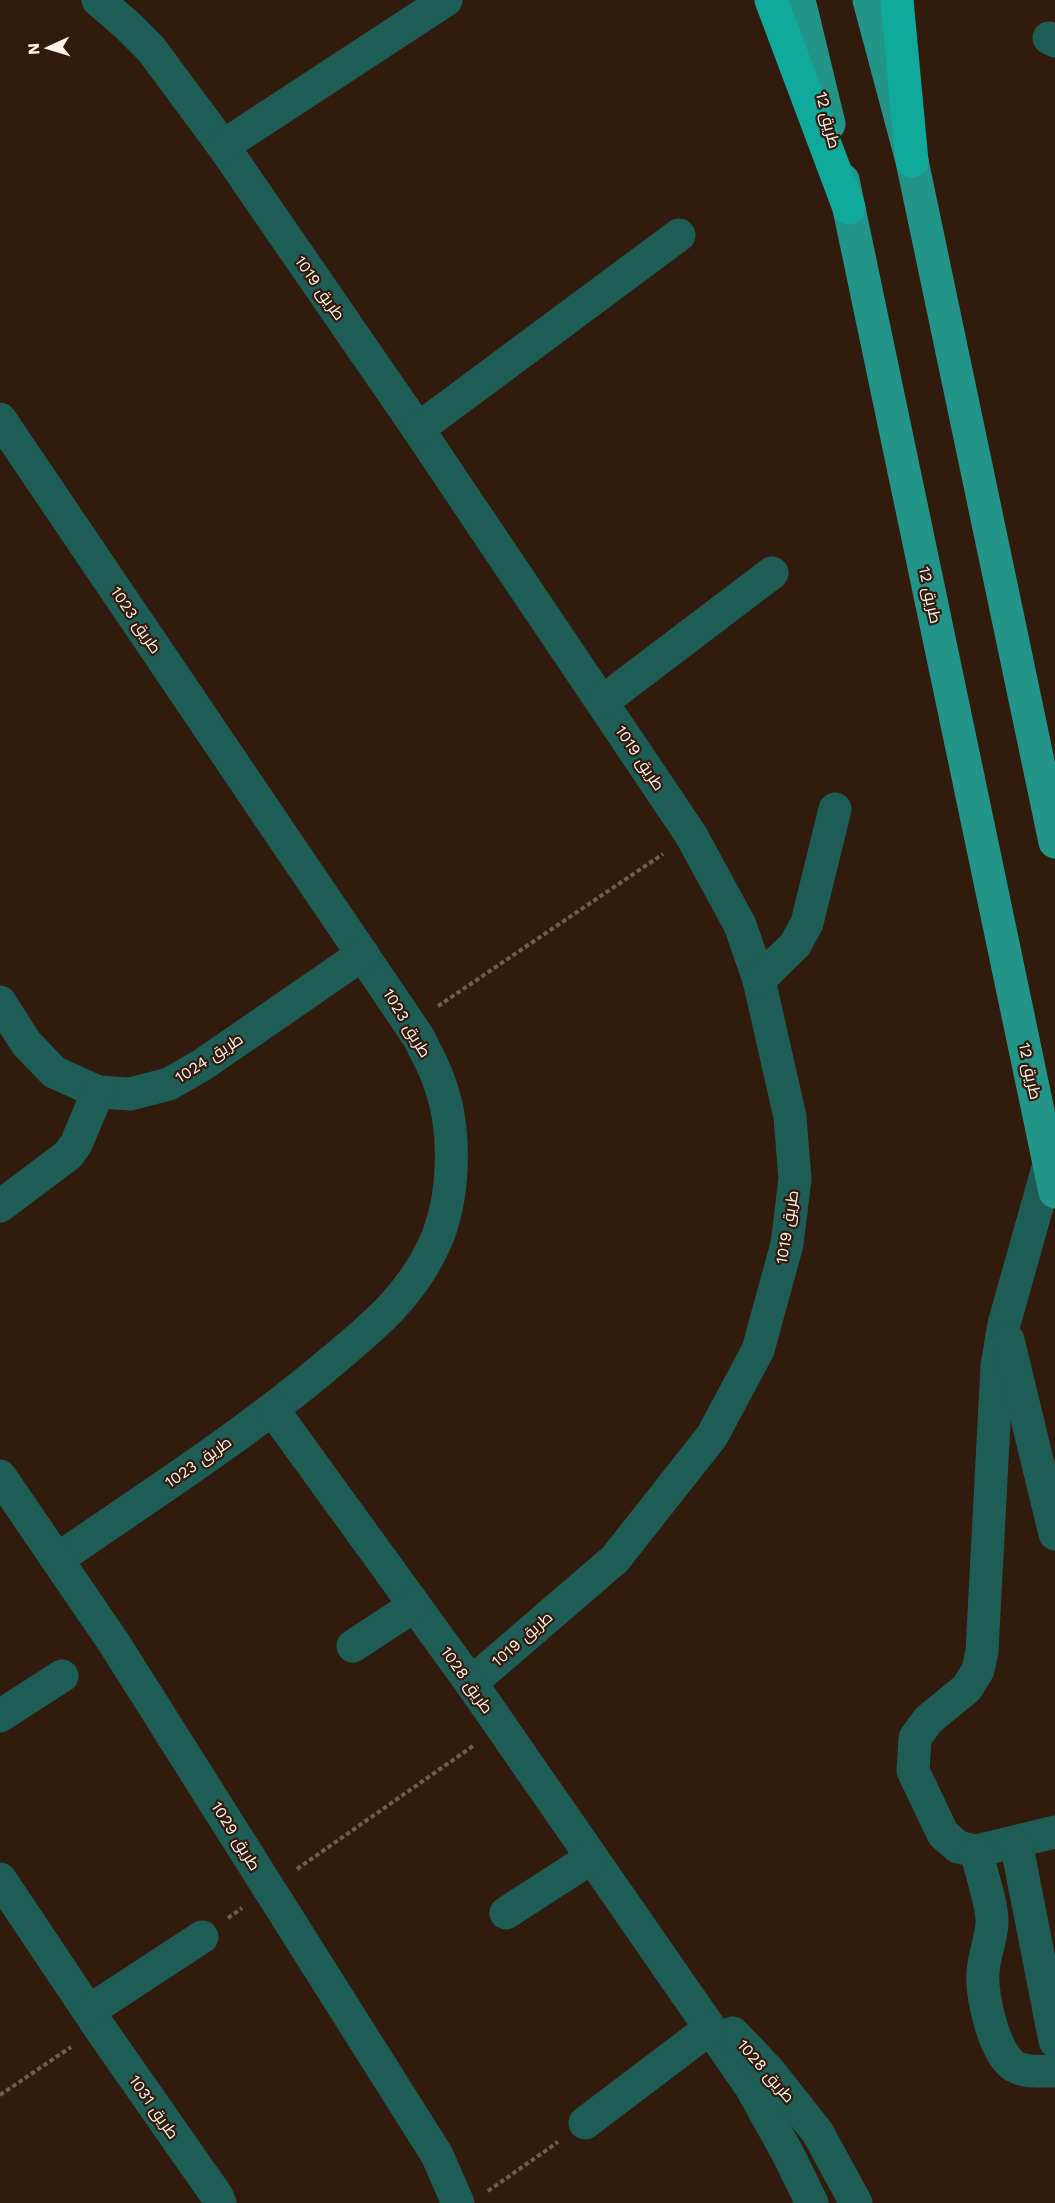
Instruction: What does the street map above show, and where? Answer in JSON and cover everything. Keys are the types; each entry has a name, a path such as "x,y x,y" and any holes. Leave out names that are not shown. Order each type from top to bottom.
{"highway":[{"path":"771,0 849,208"},
{"path":"897,0 912,160"}],"main road":[{"name":"طريق 12","path":"799,0 849,208 1052,1178"},
{"path":"868,0 912,160 1055,842"}],"street":[{"name":"طريق 1019","path":"98,0 151,49 223,146 418,429 691,835 740,925 759,980 790,1117 795,1179 787,1244 758,1350 712,1436 615,1559 471,1683"},
{"path":"223,146 446,0"},
{"path":"418,429 679,236"},
{"name":"طريق 1023","path":"0,419 419,1038 440,1084 451,1134 450,1185 438,1235 415,1280 382,1320 273,1410 58,1559"},
{"path":"602,702 772,573"},
{"path":"759,980 795,945 807,923 835,809"},
{"name":"طريق 1024","path":"0,1002 26,1043 54,1072 98,1092 130,1094 169,1084 202,1065 363,954"},
{"path":"0,1206 68,1155 76,1144 98,1092"},
{"path":"1052,1178 1004,1324 997,1366 982,1651 978,1670 968,1688 928,1720 915,1737 913,1771 943,1834 958,1847 976,1851 1055,1832"},
{"path":"1004,1324 1055,1534"},
{"name":"طريق 1028","path":"273,1410 471,1683 751,2087 812,2203"},
{"name":"طريق 1029","path":"0,1476 114,1643 437,2155 469,2200"},
{"path":"353,1646 414,1606"},
{"path":"0,1716 62,1676"},
{"path":"1016,1842 1055,2042"},
{"path":"976,1851 993,1920 983,1969 982,1989 999,2046 1014,2066 1029,2071 1055,2071"},
{"path":"506,1913 591,1858"},
{"name":"طريق 1031","path":"0,1879 220,2203"},
{"path":"94,2019 202,1937"},
{"name":"طريق 1028","path":"657,1954 769,2071 818,2133 856,2203"},
{"path":"585,2123 709,2029"},
{"path":"788,2154 798,2203"}],"path":[{"path":"410,1025 691,835"},
{"path":"309,1861 501,1727"},
{"path":"0,2095 94,2019"},
{"path":"469,2200 585,2123"}]}
